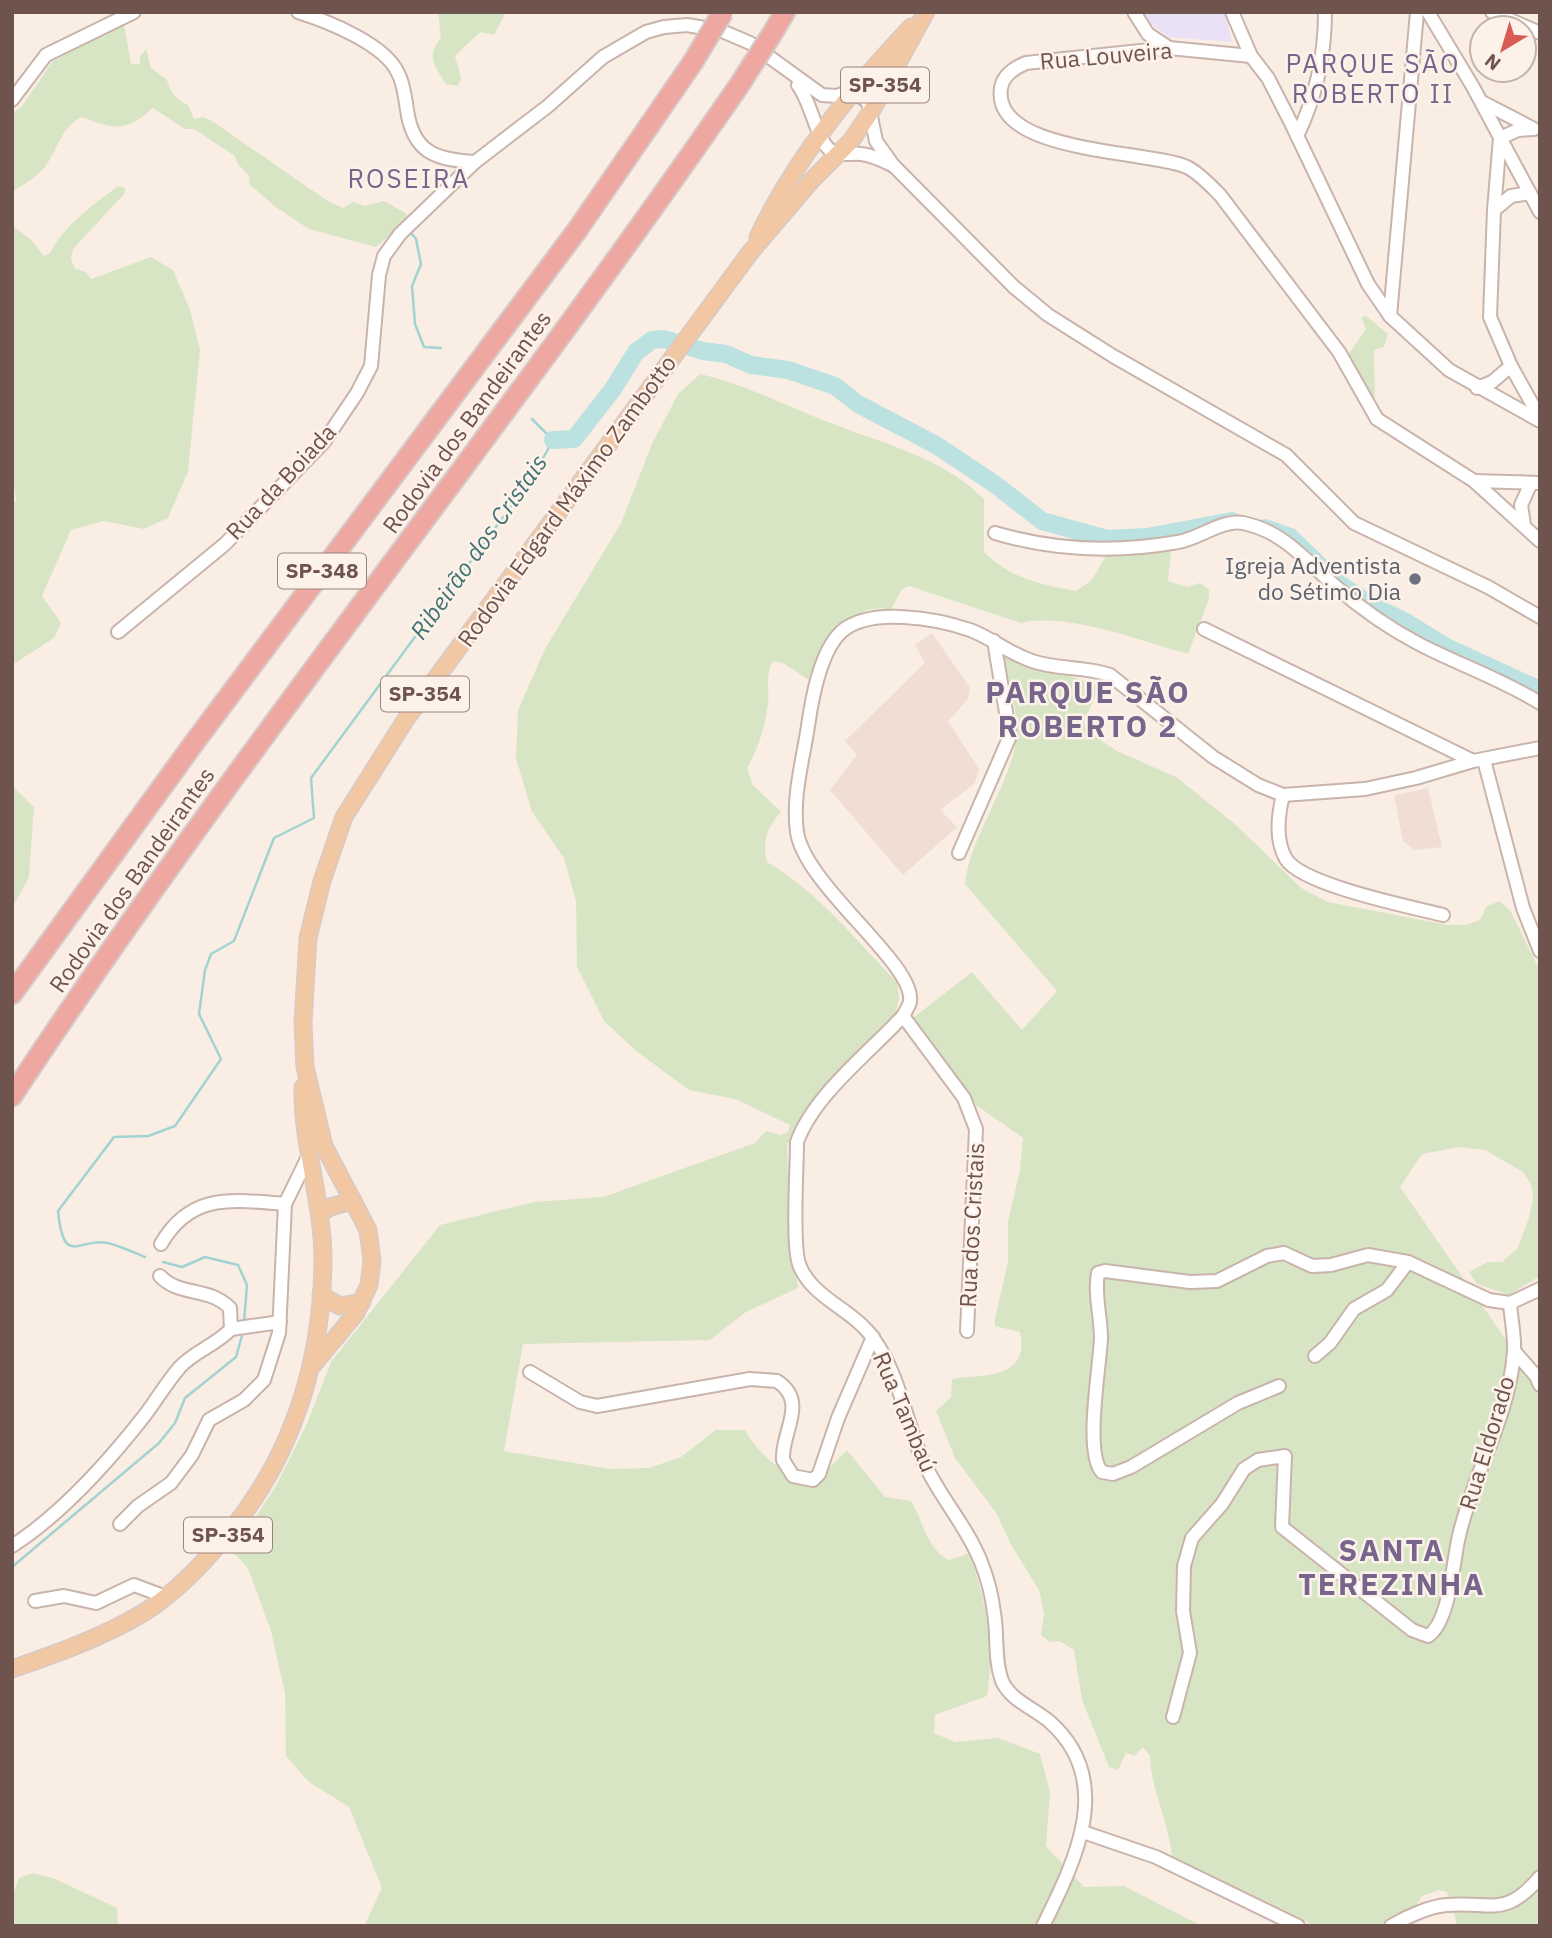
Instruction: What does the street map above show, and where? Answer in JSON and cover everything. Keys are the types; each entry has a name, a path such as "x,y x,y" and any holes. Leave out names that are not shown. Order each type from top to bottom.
{"highway":[{"name":"Rodovia dos Bandeirantes","path":"12,994 194,743 578,229 693,62 723,12"},
{"name":"Rodovia dos Bandeirantes","path":"12,1096 156,883 592,293 740,84 785,12"},
{"path":"773,32 792,12"}],"main road":[{"name":"Rodovia Edgard Máximo Zambotto","path":"749,254 766,220 818,134 852,90 925,12"},
{"name":"Rodovia Edgard Máximo Zambotto","path":"12,1669 79,1646 166,1597 226,1537 260,1492 293,1426 313,1365 321,1295 319,1207 303,1103 303,1023 308,938 322,881 345,817 401,727 664,368 749,254 811,181 840,154 872,110 925,12"},
{"name":"Rodovia Edgard Máximo Zambotto","path":"305,1067 324,1146 368,1230 372,1261 369,1285 362,1303 345,1329 313,1365"},
{"path":"319,1207 353,1201"},
{"path":"321,1295 340,1306 362,1303"}],"street":[{"path":"12,100 46,55 134,12"},
{"path":"298,12 351,34 382,55 398,71 414,137 423,149 443,159 475,162"},
{"path":"1134,12 1148,34 1169,48"},
{"path":"1232,12 1251,56 1268,78 1368,284 1390,316 1431,357 1477,388 1540,420"},
{"path":"1297,136 1307,115 1321,65 1325,12"},
{"path":"1390,316 1416,12"},
{"path":"1428,12 1481,102 1540,212"},
{"path":"1492,12 1540,33"},
{"name":"Rua da Boiada","path":"118,632 225,544 324,442 357,393 371,366 379,275 384,256 400,234 475,162 548,106 603,57 624,43 664,27 687,25 722,32 750,43 822,95 837,96 852,90"},
{"name":"Rua Louveira","path":"1251,56 1169,48 1026,63 1017,67 1002,82 999,97 1007,115 1032,130 1099,152 1186,167 1203,179 1220,195 1339,352 1377,419 1474,481"},
{"path":"788,70 808,97 818,134 826,147 840,154 873,156 892,165"},
{"path":"852,90 868,102 872,110 876,141 892,165 1014,287 1048,315 1113,356 1286,455 1343,514 1366,531 1488,587 1540,617"},
{"path":"1481,102 1537,130"},
{"path":"1500,138 1518,130 1537,130"},
{"path":"1500,138 1490,317 1511,366 1540,420"},
{"path":"1494,210 1504,199 1530,193"},
{"path":"1477,388 1492,382 1511,366"},
{"path":"1474,481 1535,483 1521,506 1524,526"},
{"path":"1474,481 1540,541"},
{"path":"995,533 1020,540 1091,550 1135,550 1178,542 1232,523 1256,527 1301,552 1333,585 1391,628 1540,703"},
{"path":"903,1016 910,1002 906,984 895,966 816,876 797,834 796,803 814,689 841,633 863,622 906,617 957,626 994,641 1032,662 1094,669 1110,675 1213,757 1258,786 1283,796 1366,789 1540,748"},
{"path":"1204,629 1478,761 1523,908 1540,951"},
{"path":"959,853 1010,736 994,641"},
{"path":"1283,796 1278,819 1279,839 1286,859 1293,867 1352,892 1443,915"},
{"name":"Rua dos Cristais","path":"903,1016 964,1098 973,1116 976,1144 967,1331"},
{"name":"Rua Tambaú","path":"903,1016 815,1108 797,1142 799,1262 817,1290 873,1337 895,1383 921,1457 981,1561 995,1613 996,1652 1004,1685 1015,1698 1049,1721 1061,1734 1077,1764 1088,1801 1083,1832 1044,1926"},
{"path":"120,1524 138,1506 171,1483 185,1467 209,1420 256,1391 272,1359 280,1322 287,1201 311,1152"},
{"path":"161,1244 184,1213 220,1202 287,1201 302,1194 319,1207"},
{"path":"1279,1386 1238,1403 1131,1467 1113,1474 1102,1472 1096,1465 1094,1421 1101,1339 1098,1273 1105,1271 1189,1282 1217,1280 1268,1256 1284,1253 1312,1266 1331,1265 1368,1255 1408,1262 1466,1292 1510,1303 1540,1289"},
{"path":"1315,1356 1330,1343 1354,1309 1387,1290 1408,1262"},
{"path":"160,1276 168,1284 219,1297 230,1308 231,1329"},
{"name":"Rua Eldorado","path":"1173,1717 1190,1653 1183,1611 1184,1566 1192,1538 1222,1504 1238,1476 1258,1460 1285,1456 1282,1527 1412,1630 1429,1636 1435,1632 1444,1607 1468,1503 1497,1420 1514,1351 1510,1303"},
{"path":"12,1546 41,1525 83,1486 142,1418 190,1356 223,1338 231,1329 280,1322"},
{"path":"530,1372 580,1402 597,1406 750,1379 777,1381 791,1395 794,1406 783,1461 793,1476 813,1480 819,1474 838,1418 873,1337"},
{"path":"1514,1351 1531,1369 1540,1385"},
{"path":"35,1601 64,1596 96,1603 134,1585 166,1597"},
{"path":"1083,1832 1156,1857 1298,1926"},
{"path":"1391,1926 1446,1905 1487,1908 1511,1902 1540,1877"}],"shaded area":[{"path":"1143,12 1225,12 1232,42 1168,37 1148,21"},
{"path":"932,633 970,688 968,699 948,721 979,769 975,783 940,810 957,827 903,875 830,790 857,755 845,741 925,663 915,645"},
{"path":"1428,788 1442,847 1415,850 1403,841 1394,795"}],"green space":[{"path":"438,12 506,12 494,35 480,32 455,56 461,78 458,86 446,84 433,61 433,50 441,38"},
{"path":"124,25 131,64 140,64 140,56 146,49 151,68 167,80 174,96 188,105 194,119 203,117 212,121 329,202 343,208 353,202 365,206 384,201 407,214 406,222 376,247 309,229 277,208 249,184 250,177 237,163 235,156 194,129 185,129 153,108 127,125 111,126 82,117 75,121 65,132 45,167 12,192 12,114 22,106 53,61"},
{"path":"118,186 125,188 124,194 73,249 71,259 75,269 86,272 91,279 151,257 173,270 190,310 200,350 188,471 168,518 144,529 104,521 71,530 42,596 61,623 54,638 12,665 12,505 16,500 12,470 12,225 31,240 44,256 50,253 63,233 80,216"},
{"path":"1366,316 1388,334 1384,347 1374,350 1375,403 1346,358 1366,329 1361,317"},
{"path":"700,374 752,390 895,446 951,473 984,499 984,552 1015,574 1038,583 1076,591 1092,580 1107,554 1171,551 1168,581 1187,587 1200,583 1209,590 1209,599 1188,654 1083,625 1040,621 1021,623 909,586 902,589 891,610 862,612 850,619 831,641 809,680 783,663 773,661 769,673 764,725 747,768 753,785 781,812 767,835 767,862 820,902 897,982 899,998 894,1021 804,1117 787,1145 789,1210 798,1288 746,1312 710,1340 523,1344 504,1451 610,1469 649,1468 681,1457 716,1430 745,1430 758,1449 773,1463 813,1484 847,1450 885,1497 911,1501 931,1543 942,1556 949,1560 969,1553 975,1570 984,1605 989,1642 987,1696 935,1715 934,1733 955,1742 998,1738 1040,1754 1050,1792 1046,1846 1084,1887 1124,1886 1202,1926 364,1926 382,1888 349,1807 309,1782 286,1756 285,1693 271,1631 248,1568 233,1552 276,1486 306,1426 331,1362 440,1225 534,1202 603,1197 755,1143 766,1131 781,1135 788,1132 790,1125 735,1099 689,1090 636,1051 604,1021 577,967 576,901 564,858 532,812 516,758 518,710 545,649 621,523 652,444 678,394"},
{"path":"1007,654 1099,686 1084,723 1086,730 1115,750 1176,777 1236,825 1301,888 1328,902 1448,925 1466,925 1480,920 1486,907 1499,901 1510,910 1540,971 1540,1276 1509,1295 1477,1284 1469,1272 1488,1262 1502,1262 1517,1249 1529,1218 1533,1198 1531,1184 1523,1172 1485,1150 1459,1147 1422,1154 1400,1187 1536,1383 1540,1406 1540,1875 1511,1901 1449,1902 1447,1892 1439,1890 1422,1896 1413,1910 1381,1926 1315,1926 1172,1857 1153,1782 1150,1756 1143,1747 1134,1756 1126,1753 1118,1770 1109,1767 1082,1700 1074,1650 1059,1641 1050,1642 1041,1635 1044,1614 1039,1590 1010,1543 997,1514 955,1458 936,1411 951,1397 952,1379 1002,1372 1018,1359 1021,1348 1020,1332 995,1326 995,1319 1008,1262 1008,1221 1020,1170 1023,1138 969,1100 913,1024 913,1018 972,972 1022,1030 1057,991 965,884 975,845 1001,788 1014,750 1017,723 1005,667 1004,658"},
{"path":"12,786 34,807 29,877 12,908"},
{"path":"33,1873 53,1878 117,1908 118,1926 12,1926 14,1892 19,1878"},
{"path":"1540,1881 1540,1926 1457,1926 1453,1909 1487,1910"}],"waterway":[{"path":"412,234 416,239 421,264 412,286 415,324 424,347 441,348"},
{"name":"Ribeirão dos Cristais","path":"553,440 574,439 613,389 636,352 652,340 664,339 703,351 726,354 751,365 788,370 835,386 858,404 936,445 996,485 1042,521 1107,539 1147,537 1232,521"},
{"name":"Ribeirão dos Cristais","path":"145,1257 108,1243 69,1245 64,1240 58,1211 114,1137 148,1136 175,1126 221,1059 199,1014 205,970 211,954 234,941 274,838 314,818 311,778 532,478 553,440 532,419"},
{"name":"Ribeirão dos Cristais","path":"1265,528 1290,537 1338,583 1369,604 1404,621 1446,647 1540,690"},
{"name":"Ribeirão dos Cristais","path":"163,1262 182,1267 205,1257 238,1265 247,1285 244,1322"},
{"name":"Ribeirão dos Cristais","path":"12,1567 159,1443 175,1423 185,1398 236,1357 243,1332"}],"place":[{"name":"Igreja Adventista do Sétimo Dia","path":"1415,579"}],"district":[{"name":"PARQUE SÃO ROBERTO II","path":"1373,79"},
{"name":"ROSEIRA","path":"409,179"},
{"name":"PARQUE SÃO ROBERTO 2","path":"1088,710"},
{"name":"SANTA TEREZINHA","path":"1392,1568"}]}
